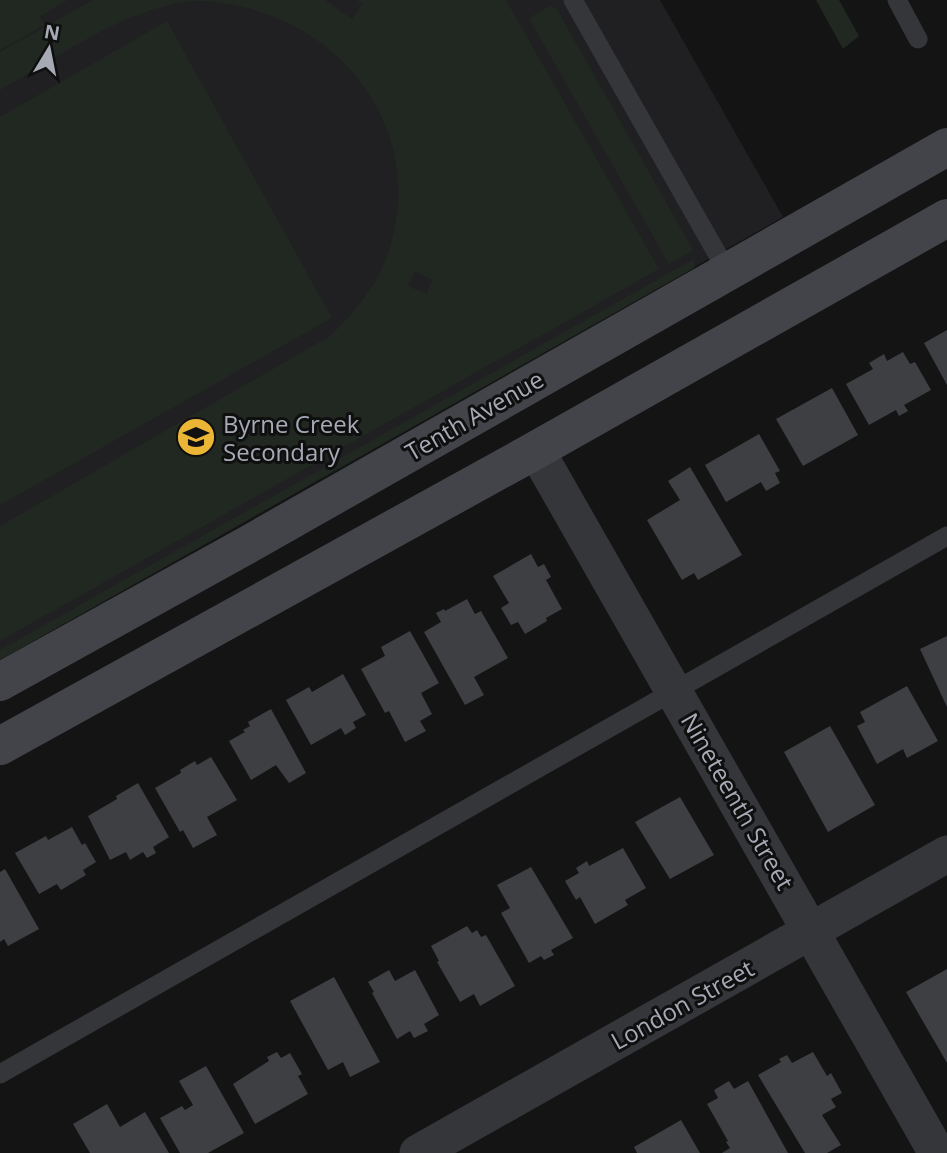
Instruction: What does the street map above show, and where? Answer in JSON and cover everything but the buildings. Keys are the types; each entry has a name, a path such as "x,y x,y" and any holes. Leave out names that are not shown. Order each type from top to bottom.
{"main road":[{"name":"Tenth Avenue","path":"0,682 261,537 947,147"},
{"path":"0,746 536,450 947,218"}],"street":[{"name":"Nineteenth Street","path":"536,450 937,1153"},
{"name":"London Street","path":"418,1153 947,854"}],"lane":[{"path":"573,0 727,271"},
{"path":"897,0 918,39"},
{"path":"0,1074 947,536"}],"shaded area":[{"name":"Byrne Creek Secondary","path":"0,0 660,0 783,217 0,657"},
{"path":"0,0 67,0 39,17 45,25 0,50"},
{"path":"93,0 325,0 352,19 362,4 357,0 506,0 659,269 0,641 0,526 330,336 349,317 379,275 389,250 398,203 395,157 381,115 357,77 324,46 285,21 240,6 191,1 166,6 116,24 92,36 0,90 0,52","holes":["415,271 432,280 427,294 408,286"]},
{"path":"816,0 839,0 859,36 843,49"},
{"path":"550,6 556,8 693,250 669,264 529,18"},
{"path":"167,21 332,318 0,505 0,117"},
{"path":"694,259 694,268 0,660 0,650"}],"place":[{"name":"Byrne Creek Secondary","path":"196,437"}]}
